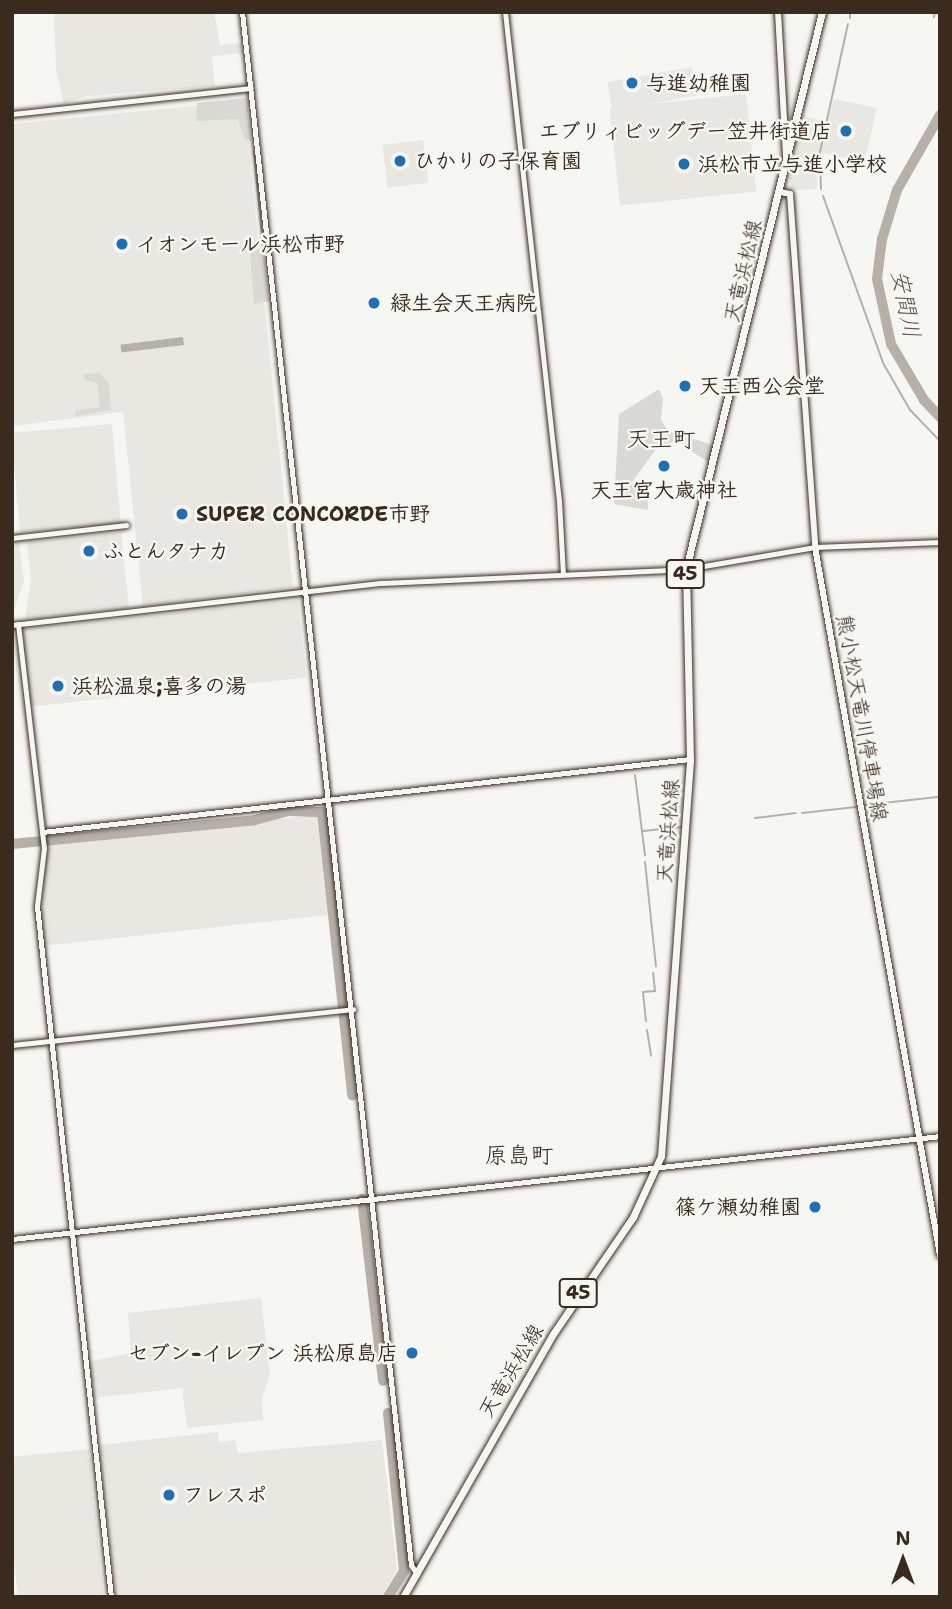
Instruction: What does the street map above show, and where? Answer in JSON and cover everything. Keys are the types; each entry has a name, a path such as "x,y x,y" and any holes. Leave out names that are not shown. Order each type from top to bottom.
{"main road":[{"path":"778,12 787,163"},
{"name":"天竜浜松線","path":"403,1597 553,1334 633,1217 658,1168 667,1114 690,760 686,569 822,12"},
{"name":"熊小松天竜川停車場線","path":"780,192 790,194 815,547 940,1255"}],"street":[{"path":"242,12 328,800 346,1010 367,1201 411,1565 417,1574"},
{"path":"505,12 563,574"},
{"path":"12,114 251,88"},
{"path":"12,538 126,525"},
{"path":"111,1597 36,891 44,848 15,625 304,592 563,574 686,569 815,547 940,541"},
{"path":"42,832 690,760"},
{"path":"12,1045 346,1010"},
{"path":"12,1239 940,1136"}],"shaded area":[{"path":"54,12 214,12 220,45 242,43 244,53 212,56 215,86 87,96 64,103 56,70"},
{"path":"692,67 697,96 612,110 607,82"},
{"name":"浜松市立与進小学校","path":"746,94 756,191 620,206 610,108"},
{"path":"247,98 251,142 244,138 238,119 196,121 197,103"},
{"path":"834,99 877,108 864,163 816,151 817,189 791,190 789,163 800,115 828,122"},
{"path":"244,101 293,587 143,606 123,412 12,426 12,124"},
{"path":"423,140 428,183 388,188 382,145"},
{"path":"263,248 269,301 254,304 250,253"},
{"path":"183,337 184,345 121,353 120,345"},
{"path":"100,373 109,384 111,410 76,416 75,411 100,407 97,383 85,380 84,374"},
{"path":"659,389 663,399 661,420 668,431 713,445 709,463 677,441 658,446 631,484 648,492 648,510 614,504 619,414"},
{"path":"112,424 121,524 20,532 12,433"},
{"path":"121,532 129,608 25,619 31,579 27,542"},
{"path":"12,543 19,543 24,582 12,616"},
{"path":"298,600 306,678 31,707 23,629"},
{"path":"318,815 328,915 43,946 38,889 47,843"},
{"path":"261,1298 270,1374 262,1398 263,1420 187,1428 182,1388 93,1398 88,1362 131,1353 128,1313"},
{"path":"218,1432 219,1442 235,1440 238,1453 382,1440 397,1570 381,1597 116,1597 99,1445"},
{"path":"89,1449 104,1597 18,1597 12,1549 12,1457"}],"waterway":[{"path":"850,12 850,18"},
{"path":"934,17 935,12"},
{"path":"821,189 820,152 848,24"},
{"name":"安間川","path":"940,115 897,190 882,239 877,279 891,344 924,400 940,417"},
{"path":"254,152 262,236"},
{"path":"823,196 883,363 910,410 940,441"},
{"path":"635,775 645,855"},
{"path":"865,805 938,797"},
{"path":"802,813 856,807"},
{"path":"12,844 255,820 289,811 322,812 352,1095"},
{"path":"755,818 796,813"},
{"path":"643,831 682,827"},
{"path":"645,862 656,966"},
{"path":"646,1021 643,992 655,991 653,973"},
{"path":"647,1030 651,1056"},
{"path":"362,1199 383,1381"},
{"path":"388,1413 404,1571 388,1597"}],"place":[{"name":"与進幼稚園","path":"632,83"},
{"name":"エブリィビッグデー笠井街道店","path":"846,131"},
{"name":"ひかりの子保育園","path":"400,161"},
{"name":"浜松市立与進小学校","path":"684,164"},
{"name":"イオンモール浜松市野","path":"122,244"},
{"name":"緑生会天王病院","path":"374,303"},
{"name":"天王西公会堂","path":"685,386"},
{"name":"天王宮大歳神社","path":"664,466"},
{"name":"SUPER CONCORDE市野","path":"182,514"},
{"name":"ふとんタナカ","path":"89,551"},
{"name":"浜松温泉;喜多の湯","path":"58,686"},
{"name":"篠ケ瀬幼稚園","path":"815,1207"},
{"name":"セブン‐イレブン 浜松原島店","path":"412,1353"},
{"name":"フレスポ","path":"169,1495"}],"district":[{"name":"天王町","path":"661,439"},
{"name":"原島町","path":"519,1155"}]}
